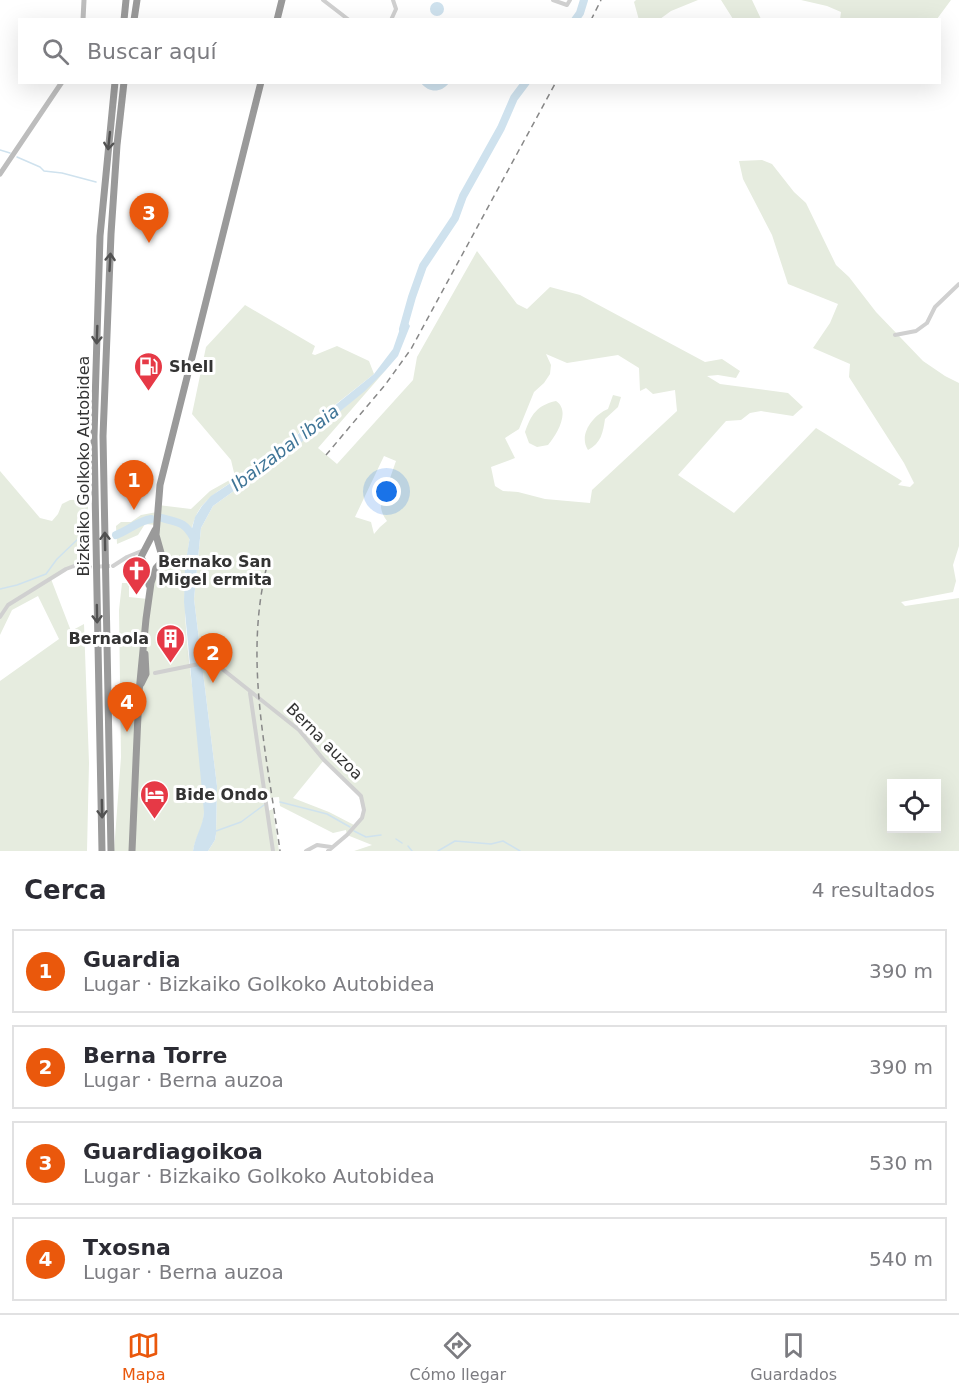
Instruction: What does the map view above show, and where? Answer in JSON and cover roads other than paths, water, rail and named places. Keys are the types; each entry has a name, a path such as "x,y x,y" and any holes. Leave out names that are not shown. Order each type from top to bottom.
{"highway":[{"path":"124,18 126,0"},
{"path":"134,18 137,0"},
{"path":"278,18 282,0"},
{"name":"Bizkaiko Golkoko Autobidea","path":"102,851 94,437 100,236 115,84"},
{"name":"Bizkaiko Golkoko Autobidea","path":"111,851 103,436 110,258 117,145 124,84"},
{"path":"132,851 139,692 149,591 156,568 164,560 157,539 156,527 160,485 260,84"},
{"path":"149,591 144,563 146,549 156,527"},
{"path":"146,549 154,547 161,550"},
{"path":"144,563 156,568"},
{"path":"139,692 146,667 143,646"},
{"path":"146,667 155,673"},
{"path":"145,676 155,673"}],"street":[{"path":"83,18 84,0"},
{"path":"323,0 346,18"},
{"path":"392,18 396,9 393,0"},
{"path":"553,0 567,5 570,0"},
{"path":"0,174 61,84"},
{"path":"895,335 916,331 927,323 936,307 959,284"},
{"path":"113,566 146,549"},
{"path":"123,560 131,558 144,563"},
{"path":"0,616 8,605 66,569 74,566 88,567"},
{"name":"Berna auzoa","path":"155,673 204,663 216,664 299,730 324,760 352,786 363,802 362,818 347,835 329,849"},
{"path":"248,690 252,696 273,851"},
{"path":"306,851 318,846 329,849"}],"water":[{"path":"434,2 440,2 444,9 440,16 434,16 430,12 430,6"},
{"path":"422,84 448,84 439,90 428,89"},
{"path":"404,317 410,326 398,356 385,371 365,391 310,436 213,506 201,528 194,599 217,786 216,834 208,851 193,851 204,812 184,602 185,567 195,517 211,496 313,423 374,374 393,349"}],"waterway":[{"name":"Ibaizabal ibaia","path":"576,18 584,0"},
{"name":"Ibaizabal ibaia","path":"403,329 423,266 455,218 463,196 501,128 514,98 524,84"},
{"path":"0,150 10,153"},
{"path":"17,157 44,171 96,182"},
{"path":"162,518 183,525 193,537"},
{"path":"116,535 151,519"},
{"path":"0,589 46,574 57,559 79,538 81,539"},
{"path":"280,802 327,814 350,827"},
{"path":"216,831 241,822 264,805"},
{"path":"354,831 366,837 381,835"},
{"path":"396,839 402,843"},
{"path":"438,851 455,841 491,844 503,841 520,851"},
{"path":"408,846 412,851"}],"tunnel":[{"path":"88,567 113,566"}],"railway":[{"path":"592,18 601,0"},
{"path":"326,455 385,385 411,349 555,84"},
{"path":"269,558 261,595 257,668 264,741 280,851"}],"place":[{"name":"Guardiagoikoa","path":"149,243"},
{"name":"Shell","path":"148,392"},
{"name":"Guardia","path":"134,510"},
{"name":"Bernako San Migel ermita","path":"137,596"},
{"name":"Bernaola","path":"170,664"},
{"name":"Berna Torre","path":"213,683"},
{"name":"Txosna","path":"127,732"},
{"name":"Bide Ondo","path":"154,820"}]}
